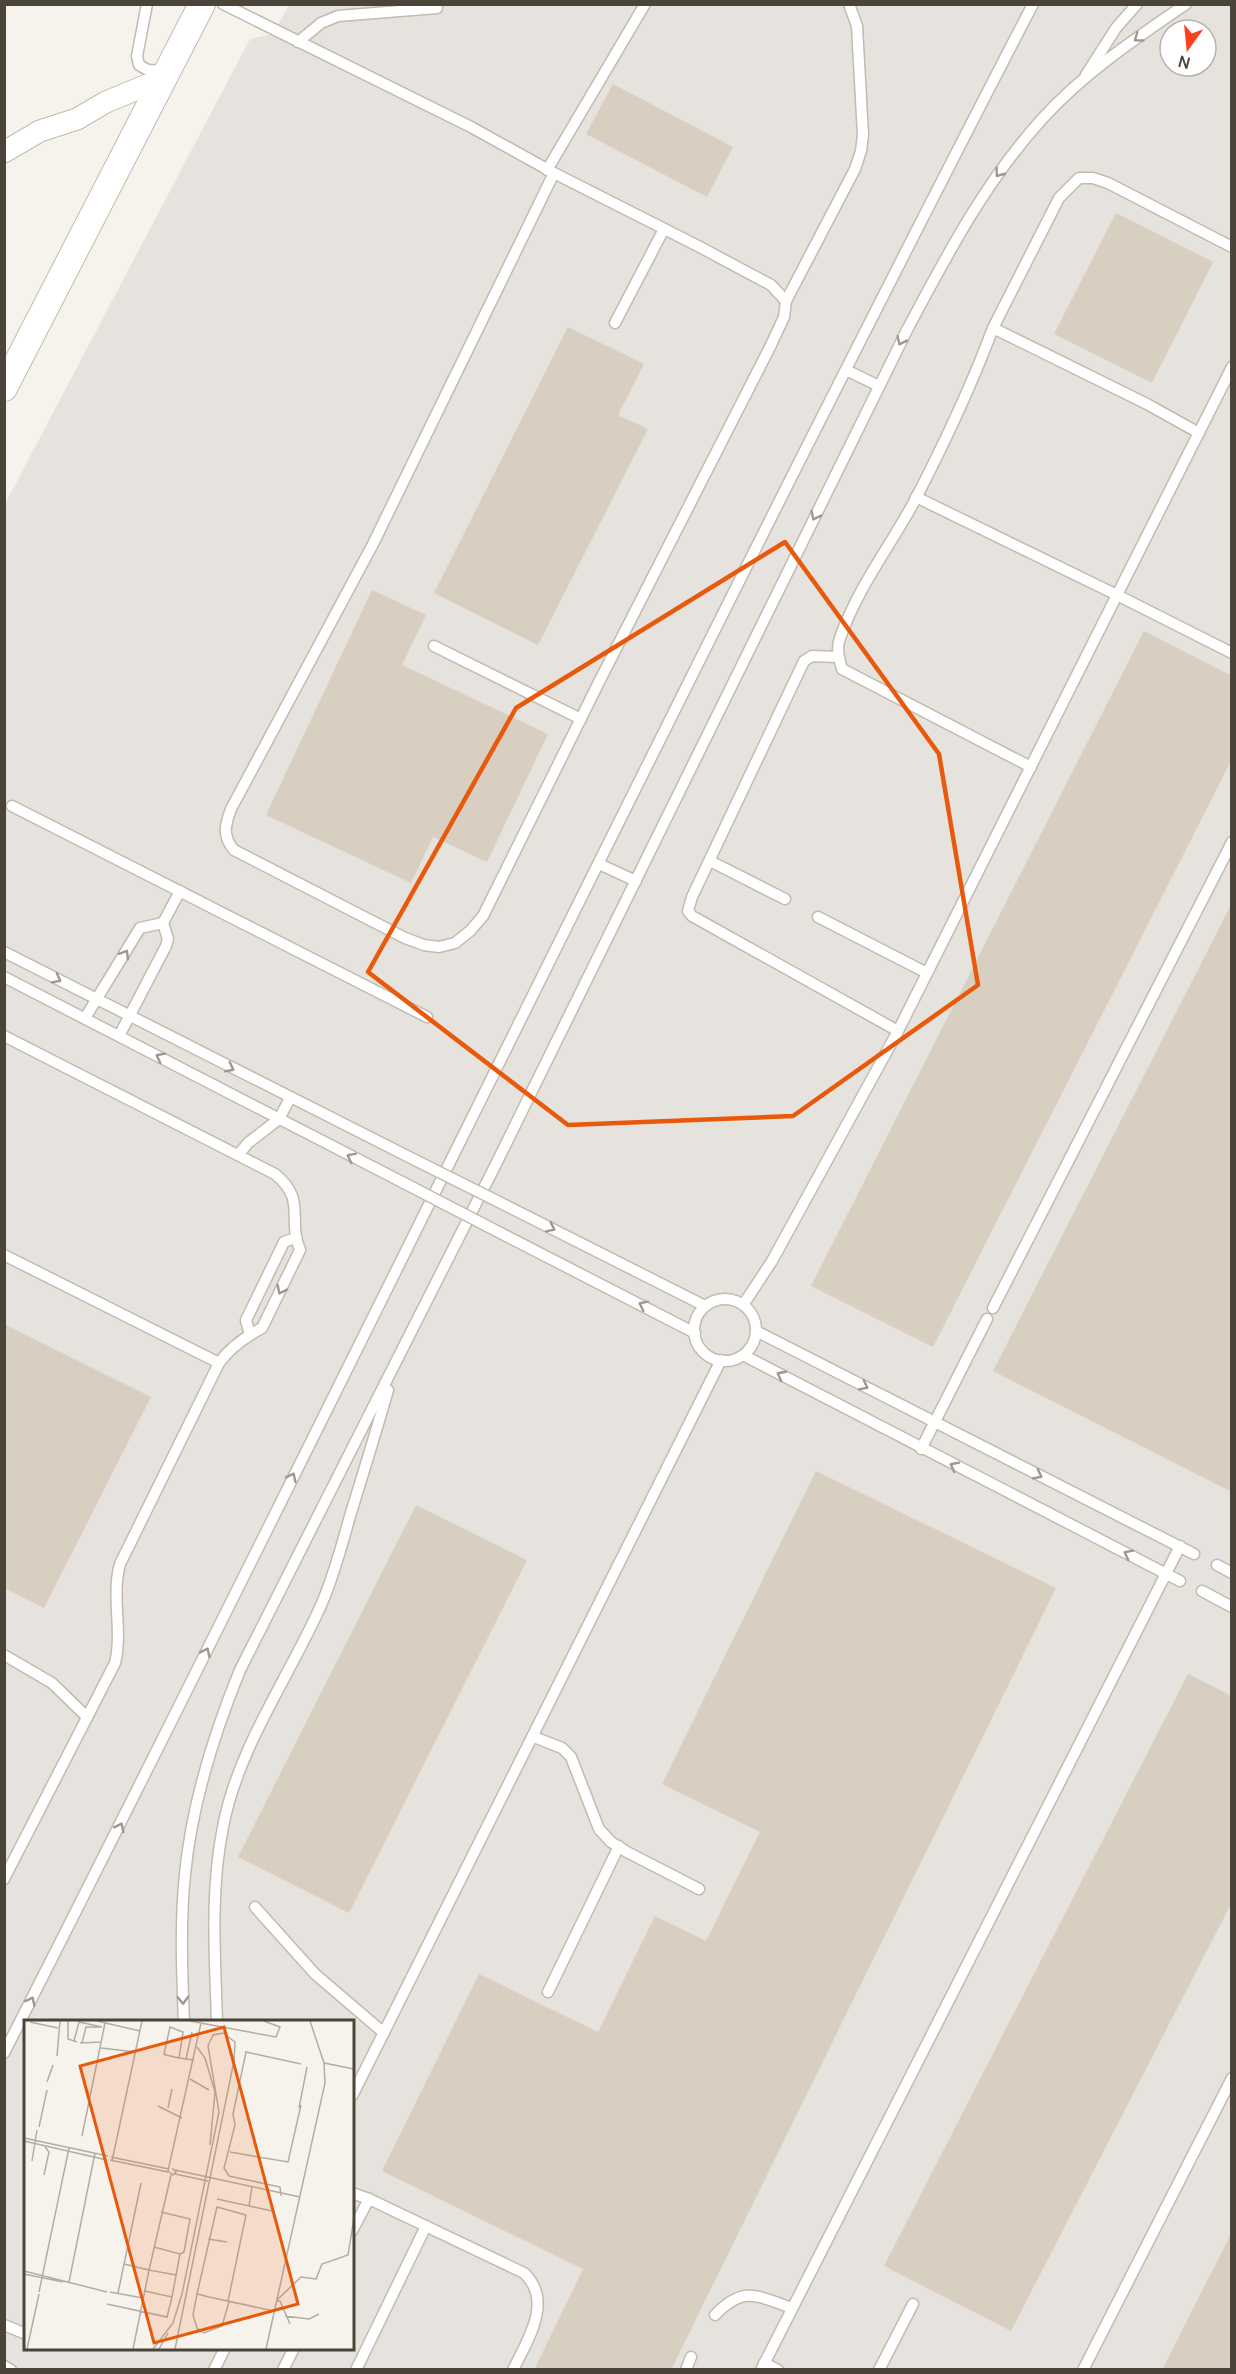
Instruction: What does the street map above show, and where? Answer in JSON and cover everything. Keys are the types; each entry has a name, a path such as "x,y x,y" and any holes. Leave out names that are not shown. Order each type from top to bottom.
{"street":[{"path":"4,388 202,4"},
{"path":"4,152 40,131 77,119 106,102 166,76"}],"lane":[{"path":"147,4 137,56 139,65 166,76"},
{"path":"223,4 471,128 550,172 771,285 786,301"},
{"path":"645,4 550,172 373,544 231,809 225,834 234,850 405,938 439,947 454,943 470,931 483,916 541,796 771,345 784,317 786,301 843,196 861,151 863,135 857,26 849,4"},
{"path":"4,2053 130,1806 715,628 1034,4"},
{"path":"1083,81 1104,45 1137,4"},
{"path":"184,2020 185,1875 198,1795 211,1745 240,1671 636,881 879,386 956,240 983,195 1044,117 1108,59 1186,4"},
{"path":"298,42 321,23 338,16 437,8"},
{"path":"1031,767 842,669 838,657 838,641 860,591 916,497 979,366 993,328 1059,198 1079,178 1093,178 1108,183 1232,248"},
{"path":"615,323 664,229"},
{"path":"993,328 1147,404 1198,433"},
{"path":"743,1305 772,1261 898,1032 1198,433 1228,381 1232,367"},
{"path":"846,370 879,386"},
{"path":"916,497 1232,653"},
{"path":"434,646 581,718"},
{"path":"838,657 812,656 804,661 688,911 692,916 898,1032"},
{"path":"12,806 427,1017"},
{"path":"993,1308 1232,842"},
{"path":"710,861 785,899"},
{"path":"599,864 636,881"},
{"path":"119,1036 166,946 168,939 163,923 180,891"},
{"path":"818,917 927,973"},
{"path":"85,1018 140,928 163,923"},
{"path":"4,952 705,1306"},
{"path":"4,976 695,1333"},
{"path":"4,1036 275,1174 288,1184 294,1201 295,1238 300,1250 262,1329 250,1335 219,1363 120,1564 116,1576 118,1650 115,1663 4,1879"},
{"path":"238,1155 248,1143 279,1119 290,1098"},
{"path":"250,1335 246,1320 284,1242 295,1238"},
{"path":"4,1255 219,1363"},
{"path":"724,1299 743,1305 755,1321 756,1332 754,1341 742,1355 731,1360 721,1360 703,1351 695,1333 695,1323 705,1306 724,1299"},
{"path":"921,1449 987,1319"},
{"path":"756,1332 1194,1554"},
{"path":"742,1355 1180,1581"},
{"path":"354,2092 721,1360"},
{"path":"217,2020 213,1906 215,1875 226,1814 240,1769 324,1599 340,1552 393,1369"},
{"path":"778,2370 762,2366 1180,1546"},
{"path":"1217,1565 1232,1573"},
{"path":"1202,1591 1232,1607"},
{"path":"4,1656 52,1683 87,1717"},
{"path":"534,1737 562,1748 571,1757 599,1829 619,1846 699,1889"},
{"path":"548,1992 619,1846"},
{"path":"255,1907 315,1974 384,2033"},
{"path":"1083,2370 1232,2078"},
{"path":"354,2194 524,2273 533,2281 538,2303 537,2315 533,2331 513,2370"},
{"path":"354,2227 369,2199"},
{"path":"356,2370 426,2226"},
{"path":"715,2315 730,2300 746,2295 757,2296 792,2308"},
{"path":"879,2370 913,2304"},
{"path":"4,2325 24,2333"},
{"path":"214,2370 224,2350"},
{"path":"283,2370 293,2350"},
{"path":"686,2370 691,2357"},
{"path":"4,2366 11,2370"}],"highlighted area":[{"path":"785,542 939,754 978,985 793,1116 568,1125 368,972 516,708"}],"shaded area":[{"path":"289,5 1231,5 1231,2369 5,2370 5,504 250,39 273,34"}],"building":[{"path":"613,84 733,147 707,197 586,134"},
{"path":"1116,213 1213,262 1152,383 1054,334"},
{"path":"568,327 644,364 618,415 648,429 538,645 434,593"},
{"path":"372,590 426,615 402,665 548,734 487,862 433,837 411,883 266,815"},
{"path":"1144,631 1232,676 1232,759 933,1347 811,1286"},
{"path":"1232,903 1232,1492 993,1371"},
{"path":"4,1324 151,1397 44,1608 4,1588"},
{"path":"816,1471 1056,1588 671,2370 534,2370 583,2269 382,2171 479,1974 598,2032 655,1916 706,1941 760,1832 662,1784"},
{"path":"416,1505 527,1560 349,1913 238,1857"},
{"path":"1188,1674 1232,1696 1232,1902 1011,2331 884,2266"},
{"path":"1232,2232 1232,2370 1162,2370"}]}
